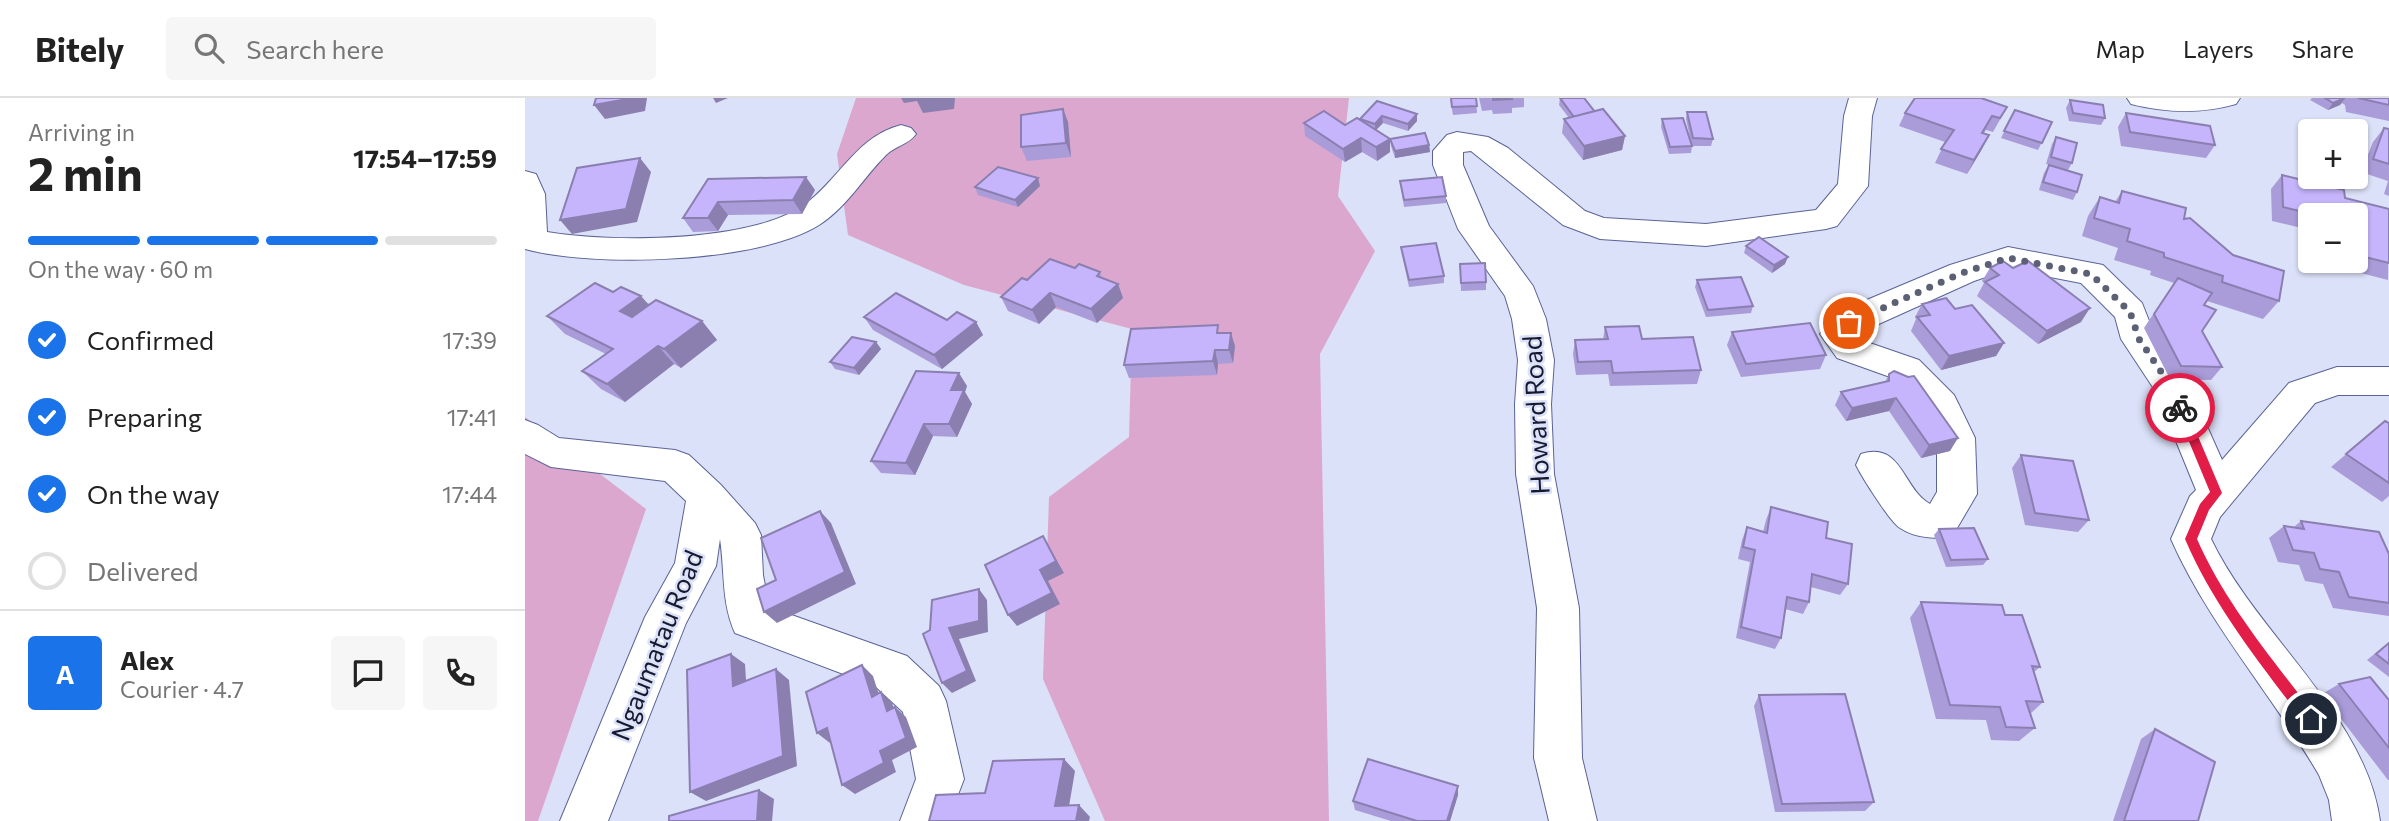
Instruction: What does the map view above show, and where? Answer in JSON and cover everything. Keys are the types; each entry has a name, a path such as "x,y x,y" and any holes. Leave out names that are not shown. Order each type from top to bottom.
{"street":[{"name":"Howard Road","path":"1573,821 1558,758 1558,608 1535,474 1533,404 1536,360 1529,319 1521,294 1474,229 1448,165 1448,151 1457,141 1478,143 1497,155 1574,218 1600,228 1706,235 1826,219 1853,186 1857,116 1863,98"},
{"path":"2141,98 2168,103 2216,101 2226,98"},
{"path":"525,181 529,194 528,221 531,240 550,245 600,248 721,242 762,237 804,220 831,201 879,145 901,134"},
{"path":"1875,465 1913,516 1939,523 1957,494 1956,438 1941,405 1906,369 1849,349 1837,334 1849,323 1886,306 1962,273 2008,258 2091,274 2130,312 2139,339 2172,388 2217,493"},
{"path":"2356,821 2356,803 2325,738 2269,664 2200,560 2191,539 2204,508 2302,393 2337,381 2389,381"},
{"path":"525,435 551,452 675,466 707,496 741,535 742,575 750,619 891,671 922,701 940,779 924,821"},
{"name":"Ngaumatau Road","path":"584,821 667,617 695,566 707,496"}],"shaded area":[{"path":"856,98 1349,98 1338,196 1375,251 1320,354 1329,821 1105,821 1043,679 1049,497 1129,437 1132,329 964,285 848,235 837,154"},
{"path":"525,417 646,509 538,821 525,821"}],"building":[{"path":"596,98 633,98 594,105"},
{"path":"1451,98 1476,98 1477,106 1452,107"},
{"path":"1560,98 1584,98 1595,112 1574,117"},
{"path":"1915,98 1981,98 2007,107 2000,118 1992,116 1982,133 1989,135 1974,160 1941,149 1954,130 1905,113"},
{"path":"2325,98 2345,98 2333,103"},
{"path":"2358,98 2389,98 2389,105"},
{"path":"2070,100 2103,105 2105,118 2073,113"},
{"path":"1377,101 1417,114 1408,124 1382,116 1375,124 1360,119"},
{"path":"1063,109 1066,143 1021,147 1021,115"},
{"path":"1603,109 1625,136 1584,146 1564,119"},
{"path":"2015,110 2052,122 2042,143 2004,131"},
{"path":"1324,111 1345,125 1357,118 1390,139 1376,147 1361,138 1343,149 1304,123"},
{"path":"1687,112 1706,112 1713,139 1693,138"},
{"path":"2126,113 2210,126 2215,145 2130,132"},
{"path":"1683,118 1692,146 1670,147 1662,119"},
{"path":"2384,128 2389,129 2389,164 2373,159"},
{"path":"1425,133 1429,145 1395,151 1390,139"},
{"path":"2056,137 2077,143 2072,163 2051,157"},
{"path":"640,158 626,209 560,220 577,168"},
{"path":"2049,165 2082,175 2077,192 2043,182"},
{"path":"998,167 1038,178 1015,200 975,187"},
{"path":"2282,175 2298,179 2298,189 2340,189 2344,190 2345,198 2365,203 2298,203 2298,211 2283,207"},
{"path":"806,177 793,200 718,202 708,218 683,218 708,179"},
{"path":"1442,177 1446,196 1404,200 1400,181"},
{"path":"2122,191 2186,208 2184,219 2190,218 2233,255 2284,271 2279,301 2222,282 2223,276 2164,257 2164,253 2127,241 2130,229 2094,218 2100,197 2119,203"},
{"path":"2368,204 2389,209 2389,263 2368,258"},
{"path":"1759,237 1788,257 1774,265 1746,246"},
{"path":"1436,243 1444,276 1409,280 1401,247"},
{"path":"1050,259 1075,268 1079,264 1100,272 1097,276 1118,284 1091,309 1050,293 1032,310 1001,297 1022,278 1027,280"},
{"path":"2003,261 2013,268 2028,261 2090,308 2047,331 1985,282 1999,275 1990,268"},
{"path":"1485,263 1486,282 1461,283 1460,264"},
{"path":"1741,277 1753,306 1708,310 1697,280"},
{"path":"2178,278 2212,293 2204,305 2216,310 2202,331 2222,367 2181,366 2154,314"},
{"path":"595,283 613,292 621,287 641,296 620,311 632,317 656,300 702,321 664,349 658,346 607,384 582,371 613,349 547,316"},
{"path":"896,293 947,320 957,312 976,322 934,355 864,317"},
{"path":"1946,298 1955,309 1972,305 2004,343 1949,356 1917,317 1930,315 1922,304"},
{"path":"1810,323 1826,355 1746,364 1732,332"},
{"path":"1218,325 1217,333 1231,333 1229,350 1215,350 1213,361 1124,365 1131,329"},
{"path":"1639,326 1642,339 1693,337 1701,370 1613,373 1611,361 1578,362 1575,340 1608,339 1605,327"},
{"path":"852,337 876,342 854,368 830,362"},
{"path":"916,371 959,373 951,390 964,390 949,424 924,424 906,463 871,461"},
{"path":"1894,371 1908,377 1914,376 1958,438 1929,445 1896,398 1852,408 1841,392 1889,381 1889,374"},
{"path":"2385,421 2389,423 2389,483 2346,454"},
{"path":"2021,455 2073,461 2089,520 2035,513"},
{"path":"1771,507 1828,522 1826,538 1852,544 1848,584 1812,574 1809,602 1787,597 1781,638 1741,627 1755,550 1743,547 1747,527 1767,533"},
{"path":"820,511 845,572 764,612 757,589 776,580 761,538"},
{"path":"2301,521 2379,532 2389,554 2389,603 2349,597 2339,572 2320,569 2314,553 2293,550 2284,526 2304,529"},
{"path":"1974,528 1988,559 1951,560 1939,529"},
{"path":"1043,536 1056,561 1040,570 1052,593 1008,615 985,565"},
{"path":"979,589 979,621 949,628 967,671 942,683 923,634 930,630 932,600"},
{"path":"1921,602 2002,605 2005,615 2022,615 2040,667 2032,666 2043,702 2026,701 2035,728 2006,727 2000,707 1950,705"},
{"path":"2389,643 2389,664 2376,654"},
{"path":"731,654 733,686 776,669 783,756 690,792 687,670"},
{"path":"862,665 872,697 881,692 887,711 895,707 906,738 880,751 884,763 842,785 827,728 817,733 806,692"},
{"path":"2370,677 2389,700 2389,748 2339,684"},
{"path":"1845,694 1874,802 1782,804 1759,695"},
{"path":"2155,729 2215,762 2198,821 2124,821"},
{"path":"1064,759 1055,806 1079,805 1076,821 929,821 936,795 985,793 993,761"},
{"path":"1368,759 1458,786 1447,821 1417,821 1353,801"},
{"path":"759,790 757,821 669,821 669,816"}],"way so far":[{"path":"1849,323 1962,273 2008,258 2091,274 2130,312 2139,339 2172,388 2180,408"}],"route":[{"path":"2180,408 2217,493 2204,508 2191,539 2204,570 2311,719"}]}
